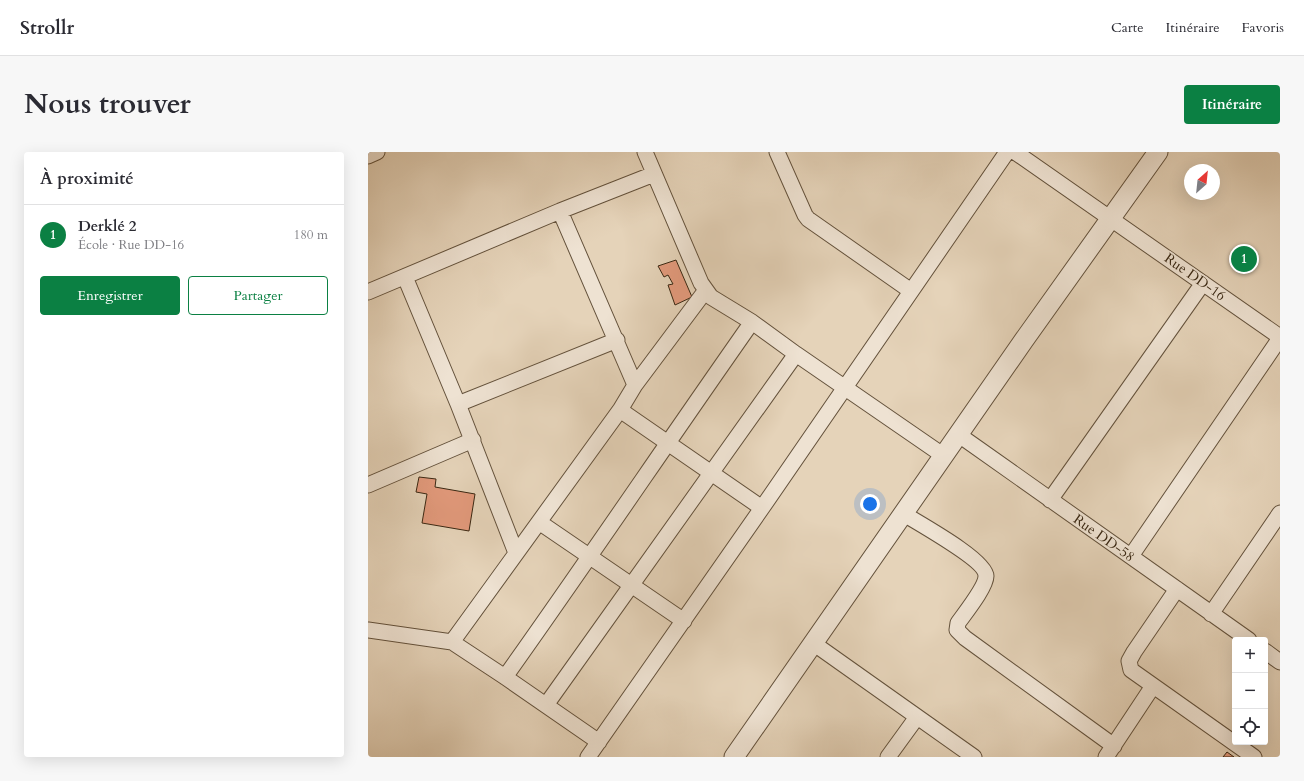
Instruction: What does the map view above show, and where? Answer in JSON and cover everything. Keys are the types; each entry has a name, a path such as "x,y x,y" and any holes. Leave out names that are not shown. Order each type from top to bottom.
{"street":[{"path":"368,156 377,152"},
{"path":"645,152 701,283 711,297 752,322 944,456"},
{"path":"777,152 804,215 808,220 911,291"},
{"path":"734,757 1020,346 1158,152"},
{"path":"588,757 684,621 1007,153"},
{"name":"Rue DD-16","path":"1007,153 1111,218 1280,337"},
{"path":"368,292 560,211 654,174"},
{"path":"560,211 617,340 635,385"},
{"path":"404,277 458,404 516,553"},
{"path":"1050,500 1203,283"},
{"path":"452,642 620,410 635,385 706,290"},
{"path":"505,677 590,557 667,443 752,322"},
{"path":"1131,556 1280,337"},
{"path":"458,404 617,340"},
{"path":"546,705 796,354"},
{"path":"620,410 762,508"},
{"name":"Rue DD-58","path":"959,435 1245,637"},
{"path":"368,485 472,440"},
{"path":"1211,614 1280,513"},
{"path":"904,514 971,556 983,567 987,575 984,585 958,623 957,630 965,638 1110,752 1153,686"},
{"path":"539,522 684,621"},
{"path":"1177,589 1129,661 1130,670 1254,757"},
{"path":"368,630 452,642 599,742"},
{"path":"813,644 974,757"},
{"path":"1268,653 1280,662"},
{"path":"888,757 917,717"}],"building":[{"path":"676,260 692,297 675,305 668,285 673,284 668,275 664,277 658,266"},
{"path":"419,477 436,479 435,487 475,494 469,531 422,523 427,494 416,492"},
{"path":"1227,752 1234,757 1223,757"}],"place":[{"name":"Derklé 2","path":"1244,259"}]}
